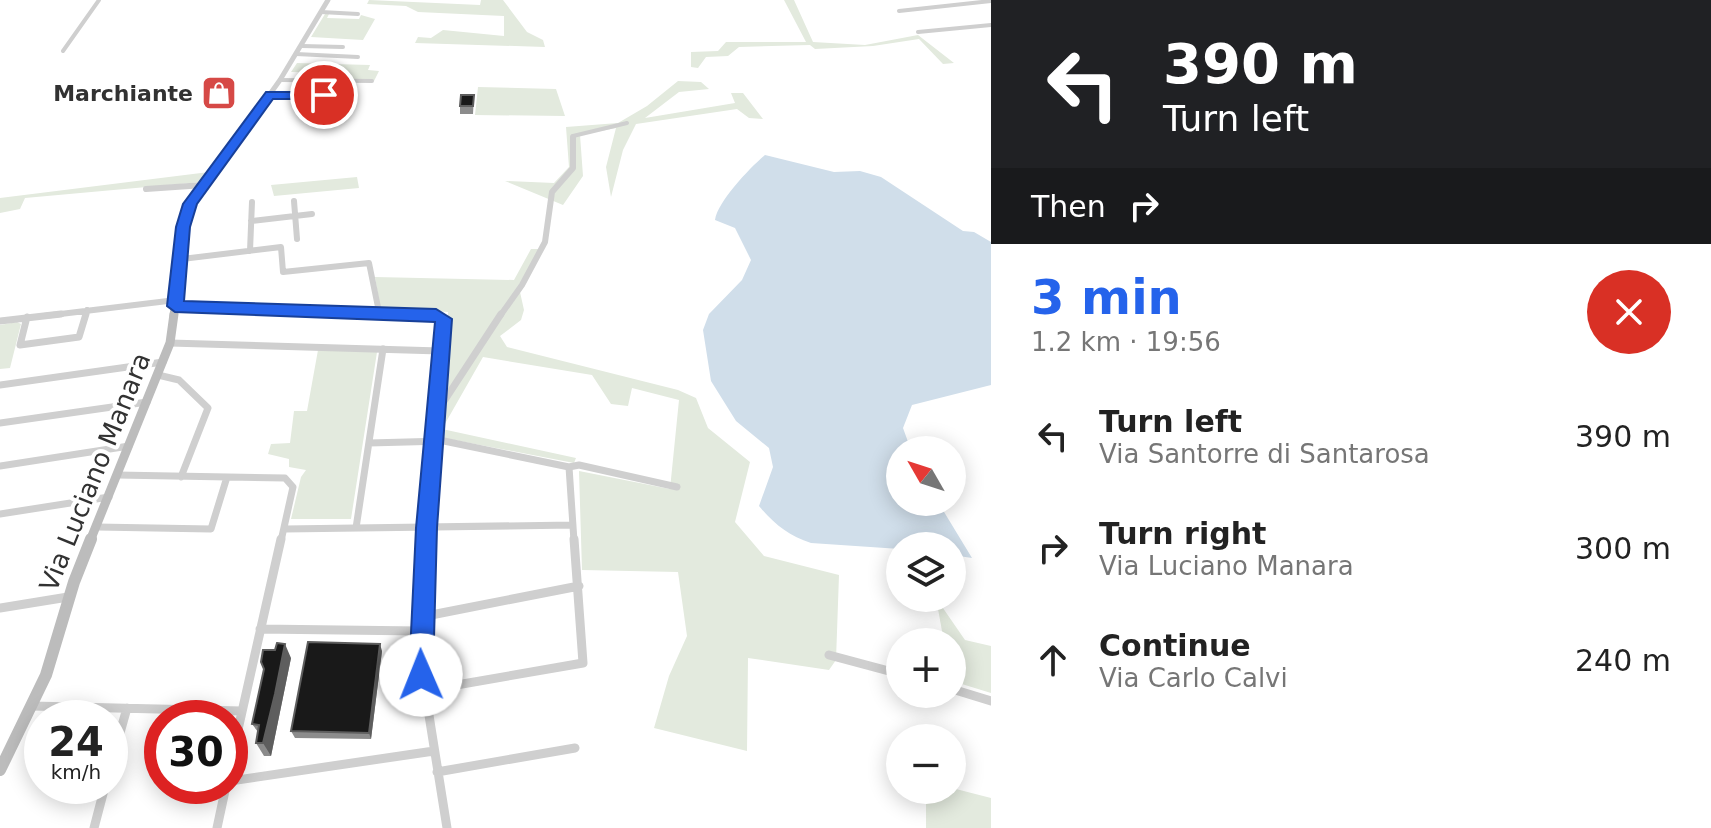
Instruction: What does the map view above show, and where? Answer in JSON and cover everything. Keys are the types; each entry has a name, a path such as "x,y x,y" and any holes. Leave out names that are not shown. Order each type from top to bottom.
{"main road":[{"name":"Via Luciano Manara","path":"35,700 46,675 68,597 170,343 187,210"},
{"name":"Via Luciano Manara","path":"0,770 24,722"}],"street":[{"path":"63,51 99,0"},
{"name":"Via Luciano Manara","path":"187,210 270,95 328,0"},
{"path":"899,11 991,1"},
{"path":"321,12 358,14"},
{"path":"918,32 991,25"},
{"path":"302,46 343,47"},
{"path":"296,54 358,57"},
{"path":"280,80 372,81"},
{"path":"270,95 324,95"},
{"path":"434,417 476,349 508,308 545,242 552,192 573,168 573,136 627,123"},
{"path":"146,189 204,185"},
{"path":"294,201 297,239"},
{"path":"250,251 252,202"},
{"path":"251,221 312,214"},
{"path":"182,259 281,247 283,272 369,263 379,312"},
{"path":"0,321 176,303 436,314 443,319 420,631 422,691 447,828"},
{"path":"27,317 20,345 79,337 87,310"},
{"path":"170,343 440,351"},
{"path":"356,528 383,349"},
{"path":"0,385 163,362"},
{"path":"158,375 179,380 208,408 181,477"},
{"path":"0,423 147,402"},
{"path":"369,443 444,441 569,467 579,465 677,487"},
{"path":"0,466 129,446"},
{"path":"422,691 583,663 569,467"},
{"path":"117,475 285,478 293,487 244,700"},
{"path":"97,527 211,529 227,477"},
{"path":"0,514 109,497"},
{"path":"285,529 573,525"},
{"path":"421,617 579,586"},
{"path":"0,608 68,597"},
{"path":"260,629 420,631"},
{"path":"829,655 886,670"},
{"path":"966,693 991,701"},
{"path":"437,772 575,748"},
{"path":"248,778 434,751"},
{"path":"94,828 100,804"},
{"path":"217,828 222,804"}],"shaded area":[{"path":"369,0 480,5 481,0 503,0 527,32 543,40 545,47 415,43 418,37 431,38 443,30 504,36 504,16 418,12 406,6 367,4"},
{"path":"784,0 794,0 813,42 865,45 918,35 954,63 943,64 919,39 873,46 815,49 810,45 739,47 728,56 706,57 698,68 691,67 691,52 718,51 726,42 806,42"},
{"path":"325,14 329,14 327,18 359,19 361,15 375,19 363,40 311,37"},
{"path":"297,63 370,65 368,70 379,71 374,81 338,80 341,73 291,72"},
{"path":"678,81 701,82 709,89 679,92 645,118 735,103 731,93 743,93 763,119 749,118 737,109 636,124 623,150 611,197 606,167 616,128 580,135 583,176 563,205 505,181 554,183 569,167 566,127 618,123 647,106"},
{"path":"478,87 556,89 565,116 475,115"},
{"path":"765,155 834,172 860,171 881,177 963,231 974,232 991,242 991,385 912,405 903,428 906,436 886,436 886,516 946,516 956,532 886,532 886,548 811,543 782,529 759,506 773,467 769,448 736,421 711,381 703,330 709,314 742,280 751,260 735,228 715,220 722,204"},
{"path":"209,172 202,182 25,198 20,209 0,213 0,198"},
{"path":"357,177 359,188 274,196 271,185"},
{"path":"531,249 541,249 520,292 524,310 521,320 500,336 507,347 678,390 696,398 708,428 750,462 735,522 764,556 839,575 836,660 829,670 748,658 747,751 654,728 669,676 687,636 678,572 582,570 579,471 670,489 679,400 632,388 628,406 611,404 592,375 483,357 442,429 448,312 380,307 375,277 514,280"},
{"path":"21,324 10,368 0,369 0,325"},
{"path":"318,350 377,352 351,519 291,519 301,477 306,470 289,467 289,459 268,454 271,444 290,443 294,411 307,411"},
{"path":"442,429 576,458 574,463 444,438"},
{"path":"939,612 946,612 957,628 941,628"},
{"path":"966,640 991,646 991,693 966,685"},
{"path":"966,792 991,798 991,828 926,828 926,804 966,804"}],"building":[{"path":"461,95 474,95 473,106 460,106"},
{"path":"308,642 380,644 369,733 291,731"},
{"path":"277,643 285,644 275,694 263,743 256,743 259,725 252,724 264,669 261,662 263,650 275,650"}],"place":[{"name":"Marchiante","path":"219,93"}],"route":[{"path":"324,95 270,95 190,204 183,227 175,306 436,314 443,319 426,528 420,631 421,675"}]}
